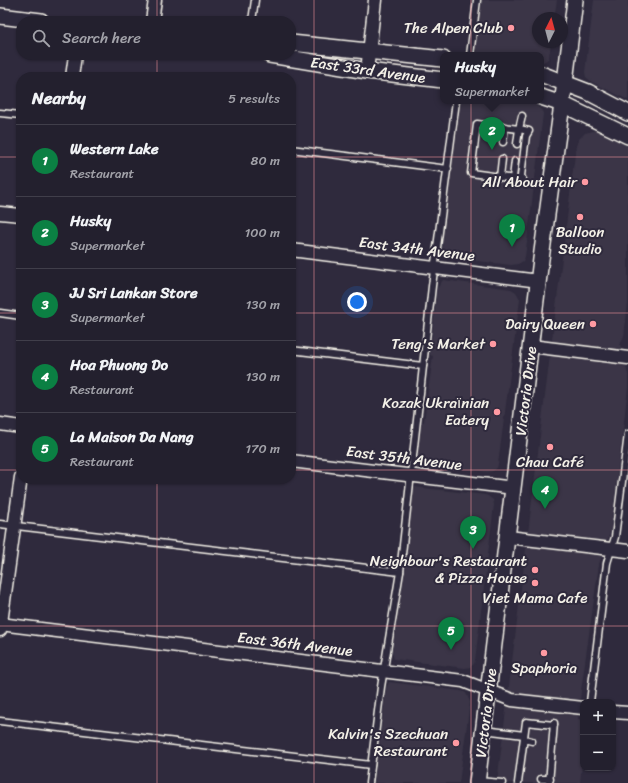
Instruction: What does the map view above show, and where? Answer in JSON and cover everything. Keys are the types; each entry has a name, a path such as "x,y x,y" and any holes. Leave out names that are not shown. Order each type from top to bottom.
{"street":[{"path":"153,16 155,0"},
{"path":"367,71 375,0"},
{"name":"Victoria Drive","path":"477,782 575,0"},
{"path":"0,16 16,18"},
{"name":"East 33rd Avenue","path":"296,44 440,59"},
{"name":"East 33rd Avenue","path":"296,59 367,71 440,80"},
{"path":"72,72 74,60"},
{"path":"544,75 595,95 628,113"},
{"path":"544,98 562,104 628,136"},
{"path":"0,213 16,215"},
{"name":"East 34th Avenue","path":"296,251 539,281"},
{"path":"531,346 628,358"},
{"path":"0,424 16,426"},
{"name":"East 35th Avenue","path":"296,462 514,488"},
{"path":"0,626 20,484"},
{"path":"508,537 628,551"},
{"name":"East 36th Avenue","path":"0,626 467,681 512,700 580,708"},
{"path":"616,712 628,713"}],"lane":[{"path":"253,16 255,0"},
{"path":"470,52 477,0"},
{"path":"369,783 384,671 400,572 423,366 456,104"},
{"path":"0,113 16,115"},
{"path":"517,144 522,116"},
{"path":"477,124 519,129 529,131 526,136 521,176 524,180 471,173 477,124"},
{"path":"503,142 505,127"},
{"path":"296,150 448,169"},
{"path":"500,176 502,159"},
{"path":"513,178 515,161"},
{"path":"0,313 16,315"},
{"path":"296,351 423,366"},
{"path":"590,699 607,563 610,549 615,537 628,434"},
{"path":"0,524 400,572"},
{"path":"0,721 371,765"},
{"path":"527,777 519,780 526,722 554,724 549,743 551,762 549,781 542,779"},
{"path":"484,730 524,737 532,740"},
{"path":"522,758 529,760"},
{"path":"544,761 551,762"},
{"path":"477,782 502,783"}],"shaded area":[{"name":"The Alpen Club","path":"481,0 557,0 555,12 532,12 532,48 550,48 547,60 544,62 544,52 477,52 475,48"},
{"path":"594,0 628,0 628,100 592,82 586,77 585,72"},
{"path":"460,104 536,105 543,114 525,257 523,261 518,264 511,265 445,257 442,247"},
{"path":"598,130 613,135 628,145 628,303 624,336 620,344 628,375 628,387 611,530 599,564 581,690 578,719 580,719 580,771 581,771 580,783 497,783 576,146 579,139 585,133"},
{"path":"443,280 511,289 516,292 520,299 498,464 497,468 493,471 488,472 418,464 417,458 421,422 424,422 433,356 430,355 437,289"},
{"path":"413,487 485,495 493,500 494,505 475,660 474,664 470,667 465,668 394,659 392,652"},
{"path":"389,682 461,691 466,693 470,702 459,783 374,783 386,689"}],"place":[{"name":"The Alpen Club","path":"511,28"},
{"name":"Husky","path":"492,150"},
{"name":"All About Hair","path":"585,182"},
{"name":"Balloon Studio","path":"580,217"},
{"name":"Western Lake","path":"512,247"},
{"name":"Dairy Queen","path":"593,324"},
{"name":"Teng's Market","path":"493,344"},
{"name":"Kozak Ukraїnian Eatery","path":"497,412"},
{"name":"Chau Café","path":"550,447"},
{"name":"Hoa Phuong Do","path":"545,509"},
{"name":"JJ Sri Lankan Store","path":"473,549"},
{"name":"Neighbour's Restaurant & Pizza House","path":"535,570"},
{"name":"Viet Mama Cafe","path":"535,583"},
{"name":"La Maison Da Nang","path":"451,650"},
{"name":"Spaphoria","path":"544,653"},
{"name":"Kalvin's Szechuan Restaurant","path":"456,743"}]}
